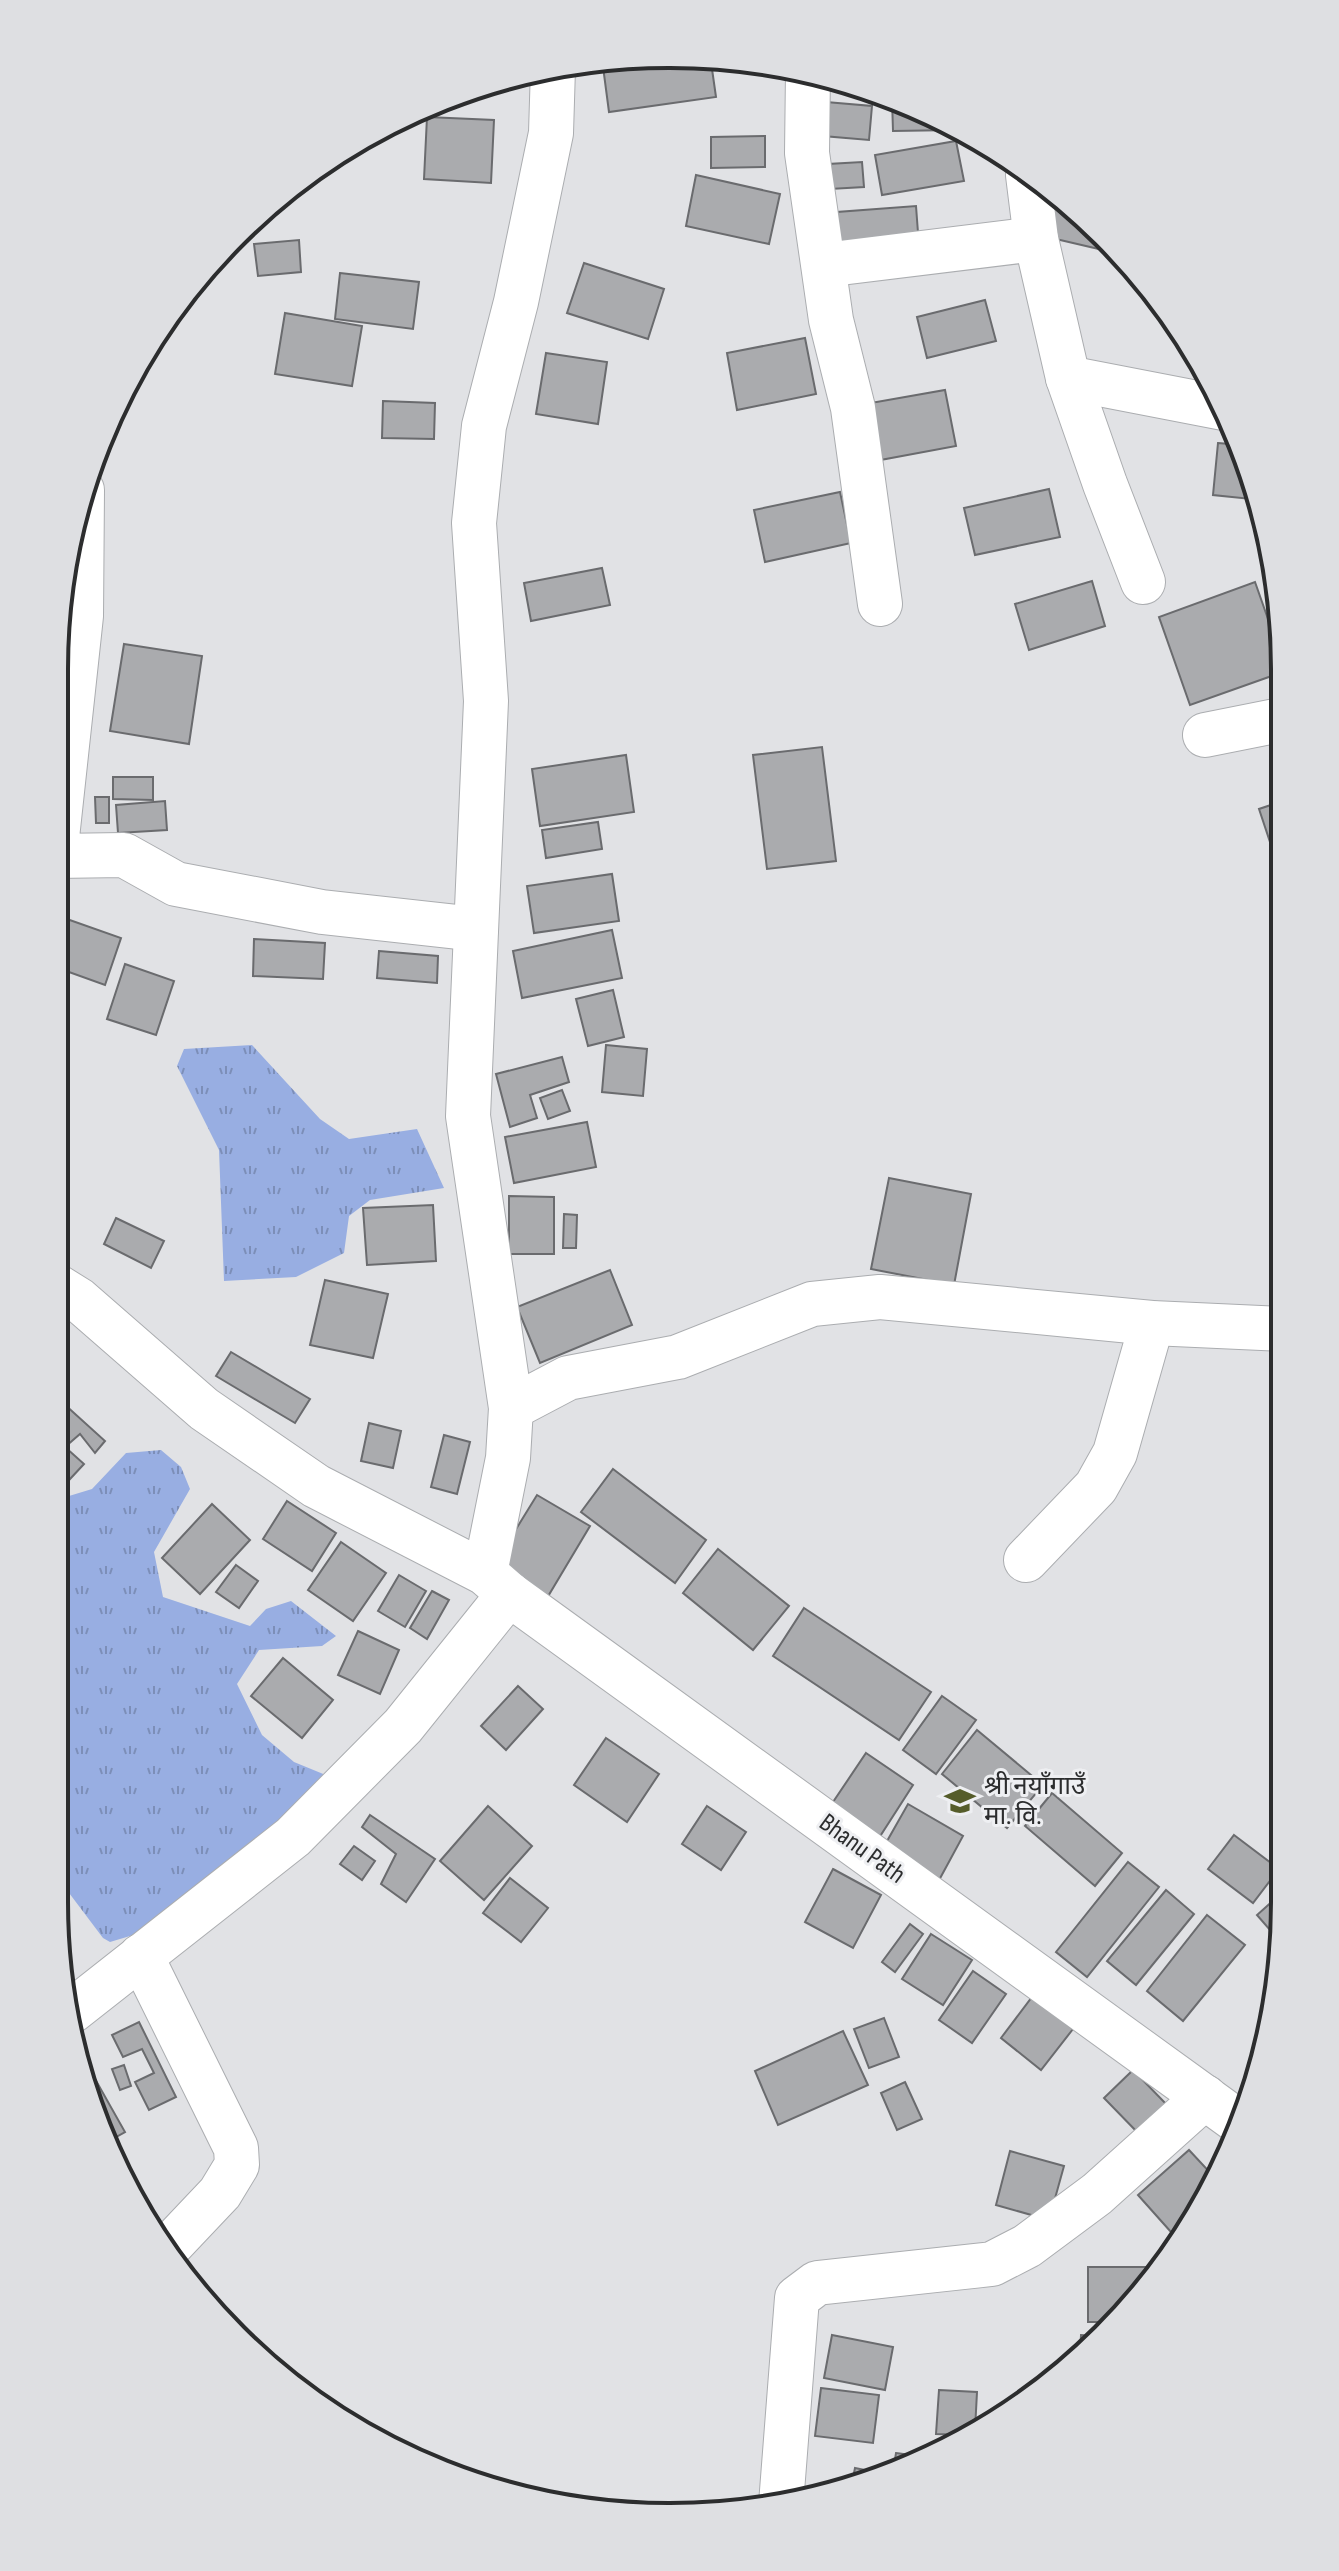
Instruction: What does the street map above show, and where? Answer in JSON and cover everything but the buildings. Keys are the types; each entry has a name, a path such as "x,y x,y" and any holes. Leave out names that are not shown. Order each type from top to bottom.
{"street":[{"path":"78,2006 293,1837 403,1726 497,1583 511,1408 468,1116 486,701 474,523 484,426 516,302 551,133 553,80"},
{"path":"808,84 807,153 831,320 853,408 880,604"},
{"path":"1030,187 1036,239 1068,378 1143,582"},
{"path":"824,265 1036,239"},
{"path":"1068,378 1210,406"},
{"path":"68,736 81,616 82,545"},
{"path":"1205,735 1271,722"},
{"path":"68,856 124,855 176,884 322,912 476,929"},
{"name":"Bhanu Path","path":"68,1293 204,1409 316,1486 497,1583 1231,2116"},
{"path":"511,1408 568,1378 678,1357 812,1304 880,1297 1152,1323 1271,1328"},
{"path":"1026,1560 1096,1487 1115,1453 1152,1323"},
{"path":"141,1956 236,2148 237,2165 220,2193 173,2242"},
{"path":"782,2492 797,2298 817,2283 992,2264 1027,2246 1097,2194 1205,2097"}],"green space":[{"path":"252,1045 320,1119 349,1139 417,1129 444,1188 370,1200 349,1216 344,1253 296,1277 224,1281 219,1150 177,1066 184,1049"},
{"path":"161,1450 181,1467 190,1489 154,1552 163,1597 250,1626 266,1609 291,1601 336,1636 322,1646 259,1650 237,1684 262,1735 294,1762 333,1778 170,1924 110,1942 103,1938 68,1892 68,1496 92,1489 126,1453"}],"place":[{"name":"श्री नयाँगाउँ मा. वि.","path":"960,1801"}]}
